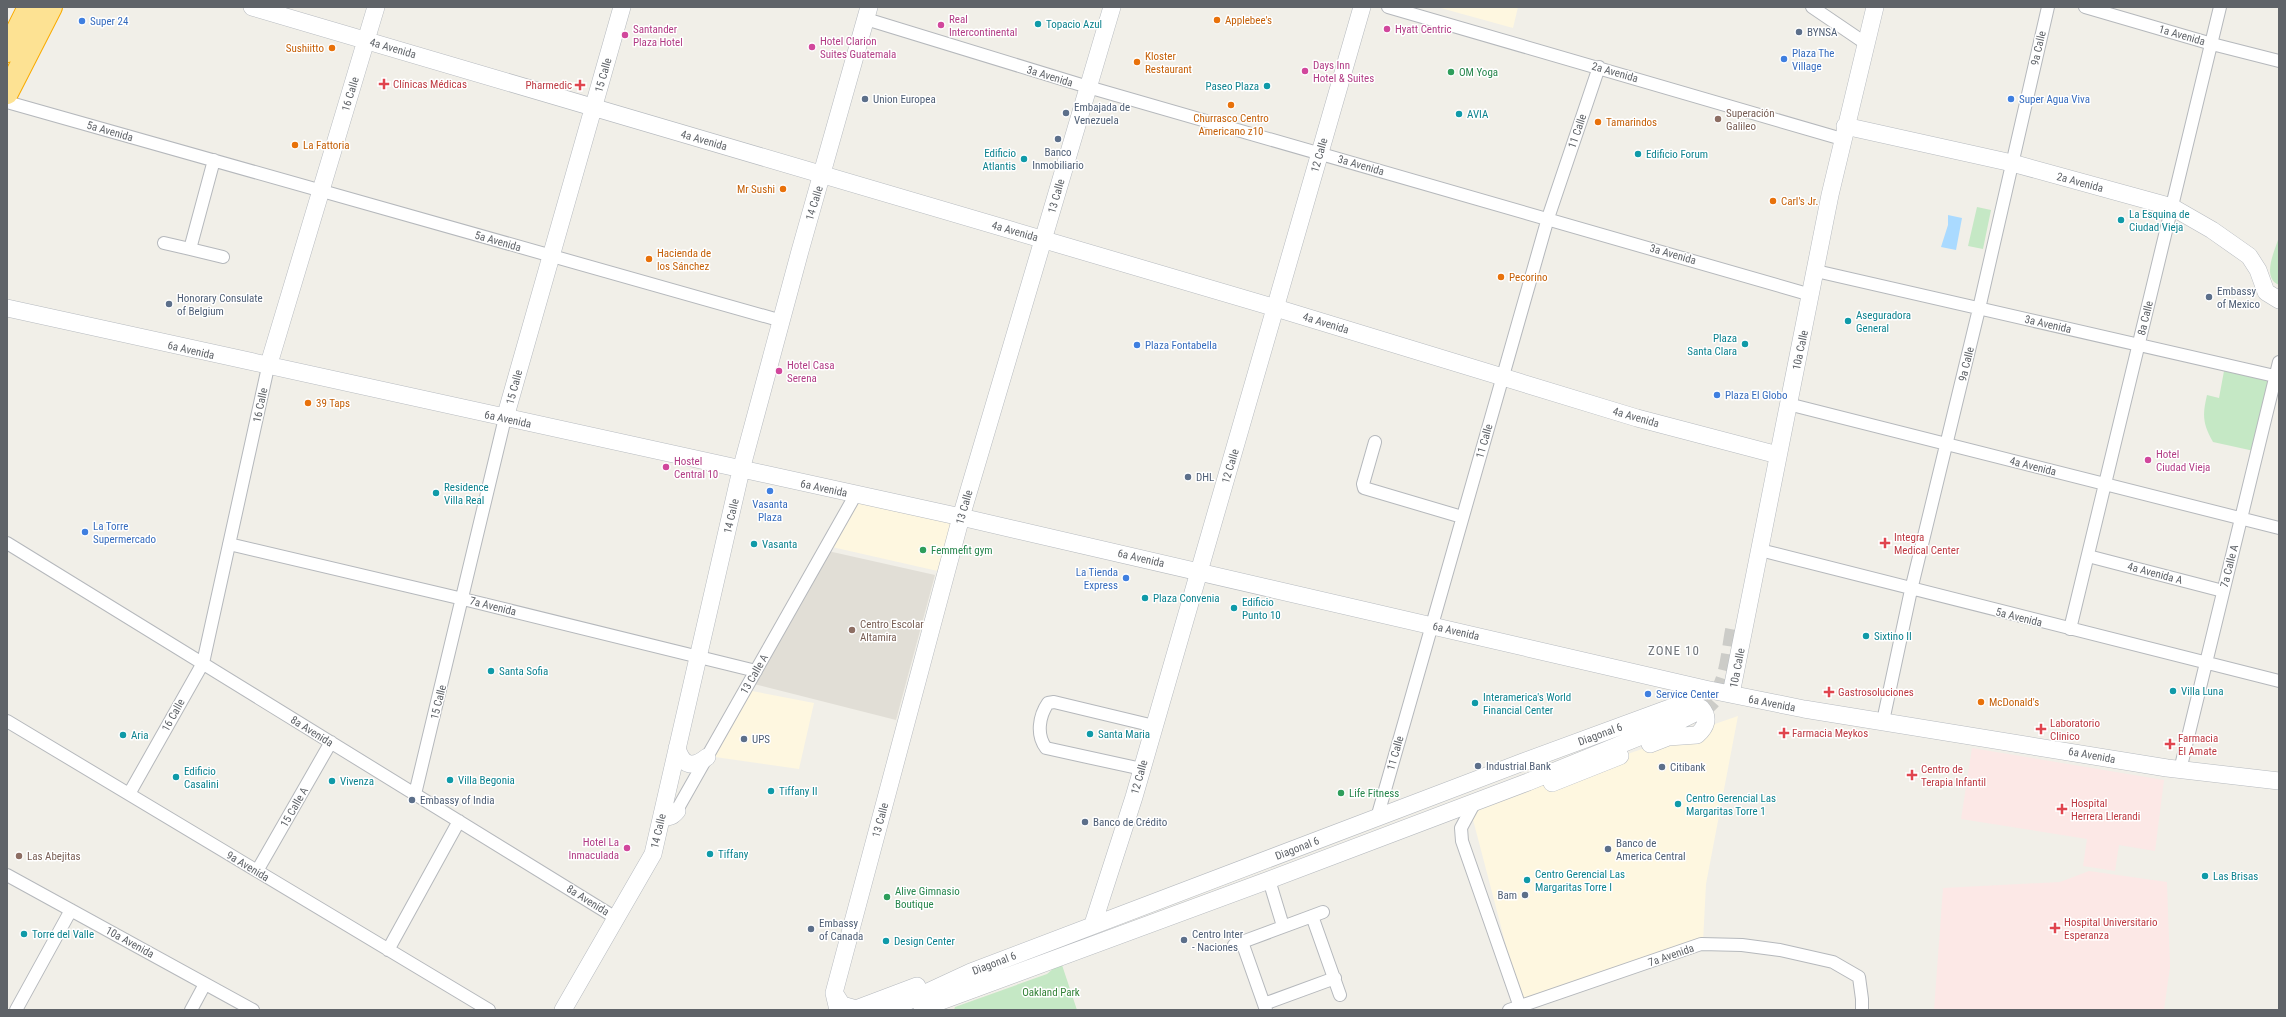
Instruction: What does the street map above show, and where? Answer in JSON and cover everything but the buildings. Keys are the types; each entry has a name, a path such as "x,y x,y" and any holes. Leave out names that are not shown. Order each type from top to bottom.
{"highway":[{"path":"7,50 29,7"},
{"path":"7,93 51,7"}],"street":[{"name":"4a Avenida","path":"252,7 1276,308 1502,378 1638,418 1778,455"},
{"name":"16 Calle","path":"129,794 203,663 268,367 376,7"},
{"name":"15 Calle","path":"415,794 463,599 505,418 622,7"},
{"name":"13 Calle","path":"838,1010 834,993 961,517 1112,7"},
{"name":"12 Calle","path":"1094,924 1142,769 1362,7"},
{"name":"2a Avenida","path":"1388,7 1599,67 1844,132 2012,163 2172,207 2212,230 2249,256 2258,270 2266,292 2279,300"},
{"path":"1812,7 1866,43"},
{"name":"10a Calle","path":"1731,694 1760,550 1769,496 1844,132 1875,7"},
{"name":"9a Calle","path":"1883,721 1911,590 1979,308 2048,7"},
{"name":"1a Avenida","path":"2085,7 2212,44 2279,61"},
{"name":"8a Calle","path":"2070,629 2220,7"},
{"name":"3a Avenida","path":"868,13 1088,87 1548,218 1811,295"},
{"name":"14 Calle","path":"563,1010 653,854 670,811 677,748 741,470 800,251 823,175 868,13"},
{"name":"11 Calle","path":"1377,818 1548,218 1599,67"},
{"name":"5a Avenida","path":"7,102 782,321"},
{"path":"190,249 214,160"},
{"path":"164,243 223,257"},
{"name":"3a Avenida","path":"1816,271 2277,377"},
{"name":"6a Avenida","path":"7,308 268,367 961,517 1705,689 1804,709 2180,770 2279,781"},
{"name":"7a Calle A","path":"2180,770 2277,377 2279,362"},
{"name":"4a Avenida","path":"1788,404 2279,528"},
{"path":"1375,442 1363,484 1364,488 1462,517"},
{"name":"13 Calle A","path":"670,811 707,757 856,494"},
{"path":"1734,628 1756,525 1769,496"},
{"name":"8a Avenida","path":"7,543 616,918"},
{"name":"7a Avenida","path":"229,544 463,599 698,658 756,671"},
{"name":"5a Avenida","path":"1760,550 1911,590 2279,681"},
{"name":"4a Avenida A","path":"2088,556 2223,591"},
{"name":"Diagonal 6","path":"889,1010 971,972 1094,924 1135,910 1678,705 1705,689"},
{"path":"1142,769 1046,748 1041,742 1039,732 1043,710 1048,703 1054,702 1154,726"},
{"path":"1528,782 1552,783 1668,737 1697,735 1706,724 1704,712 1698,707 1678,705"},
{"name":"Diagonal 6","path":"922,1010 943,1000 1269,880 1528,782 1681,720 1699,711"},
{"name":"9a Avenida","path":"7,721 489,1010"},
{"name":"15 Calle A","path":"257,871 331,742"},
{"path":"677,748 684,762 689,765 698,764 707,757"},
{"path":"1475,802 1461,828 1462,841 1517,1009"},
{"path":"388,950 459,821"},
{"name":"10a Avenida","path":"7,875 253,1010"},
{"path":"1108,880 1110,898 1119,908 1168,917"},
{"path":"1269,880 1283,926"},
{"path":"16,1010 71,910"},
{"path":"1335,978 1265,1007 1238,943 1318,914 1340,995"},
{"name":"7a Avenida","path":"1517,1009 1701,944 1742,944 1780,950 1834,962 1859,977 1862,1010"},
{"path":"834,993 842,1006 854,1009 945,975 971,972"},
{"path":"191,1010 205,984"}],"shaded area":[{"path":"1437,7 1518,7 1513,28"},
{"path":"858,502 954,524 942,572 832,547"},
{"name":"Centro Escolar Altamira","path":"828,551 935,575 896,720 754,684"},
{"path":"752,691 814,703 799,769 715,757"},
{"path":"1738,716 1706,884 1703,942 1521,1003 1471,812 1610,760"},
{"name":"Hospital Herrera Llerandi","path":"1972,748 2164,780 2155,851 2119,845 2115,871 2083,866 2087,839 1961,819"},
{"name":"Hospital Universitario Esperanza","path":"2089,871 2167,882 2170,967 2164,1010 1934,1010 1943,888 2060,882"}],"green space":[{"path":"1977,207 1991,210 1983,249 1968,246"},
{"path":"2279,237 2279,285 2271,276 2270,270 2272,256"},
{"path":"2224,371 2270,381 2254,451 2213,442 2205,425 2204,409 2207,395 2219,398"},
{"name":"Oakland Park","path":"1061,962 1077,1010 954,1010 955,1007 1047,974"}],"water":[{"path":"1948,215 1962,218 1956,250 1941,247 1948,225"}],"tunnel":[{"path":"1699,711 1709,704 1722,686 1726,674 1734,628"}],"place":[{"name":"Applebee's","path":"1217,20"},
{"name":"Super 24","path":"82,21"},
{"name":"Topacio Azul","path":"1038,24"},
{"name":"Real Intercontinental","path":"941,25"},
{"name":"Hyatt Centric","path":"1387,29"},
{"name":"BYNSA","path":"1799,32"},
{"name":"Santander Plaza Hotel","path":"625,35"},
{"name":"Hotel Clarion Suites Guatemala","path":"812,47"},
{"name":"Sushiitto","path":"332,48"},
{"name":"Plaza The Village","path":"1784,59"},
{"name":"Kloster Restaurant","path":"1137,62"},
{"name":"Days Inn Hotel & Suites","path":"1305,71"},
{"name":"OM Yoga","path":"1451,72"},
{"name":"Clínicas Médicas","path":"384,84"},
{"name":"Pharmedic","path":"580,85"},
{"name":"Paseo Plaza","path":"1267,86"},
{"name":"Union Europea","path":"865,99"},
{"name":"Super Agua Viva","path":"2011,99"},
{"name":"Churrasco Centro Americano z10","path":"1231,105"},
{"name":"Embajada de Venezuela","path":"1066,113"},
{"name":"AVIA","path":"1459,114"},
{"name":"Superación Galileo","path":"1718,119"},
{"name":"Tamarindos","path":"1598,122"},
{"name":"Banco Inmobiliario","path":"1058,139"},
{"name":"La Fattoria","path":"295,145"},
{"name":"Edificio Forum","path":"1638,154"},
{"name":"Edificio Atlantis","path":"1024,159"},
{"name":"Mr Sushi","path":"783,189"},
{"name":"Carl's Jr.","path":"1773,201"},
{"name":"La Esquina de Ciudad Vieja","path":"2121,220"},
{"name":"Hacienda de los Sánchez","path":"649,259"},
{"name":"Pecorino","path":"1501,277"},
{"name":"Embassy of Mexico","path":"2209,297"},
{"name":"Honorary Consulate of Belgium","path":"169,304"},
{"name":"Aseguradora General","path":"1848,321"},
{"name":"Plaza Santa Clara","path":"1745,344"},
{"name":"Plaza Fontabella","path":"1137,345"},
{"name":"Hotel Casa Serena","path":"779,371"},
{"name":"Plaza El Globo","path":"1717,395"},
{"name":"39 Taps","path":"308,403"},
{"name":"Hotel Ciudad Vieja","path":"2148,460"},
{"name":"Hostel Central 10","path":"666,467"},
{"name":"DHL","path":"1188,477"},
{"name":"Vasanta Plaza","path":"770,491"},
{"name":"Residence Villa Real","path":"436,493"},
{"name":"La Torre Supermercado","path":"85,532"},
{"name":"Integra Medical Center","path":"1885,543"},
{"name":"Vasanta","path":"754,544"},
{"name":"Femmefit gym","path":"923,550"},
{"name":"La Tienda Express","path":"1126,578"},
{"name":"Plaza Convenia","path":"1145,598"},
{"name":"Edificio Punto 10","path":"1234,608"},
{"name":"Centro Escolar Altamira","path":"852,630"},
{"name":"Sixtino II","path":"1866,636"},
{"name":"Santa Sofia","path":"491,671"},
{"name":"Villa Luna","path":"2173,691"},
{"name":"Gastrosoluciones","path":"1829,692"},
{"name":"Service Center","path":"1648,694"},
{"name":"McDonald's","path":"1981,702"},
{"name":"Interamerica's World Financial Center","path":"1475,703"},
{"name":"Laboratorio Clinico","path":"2041,729"},
{"name":"Farmacia Meykos","path":"1784,733"},
{"name":"Santa Maria","path":"1090,734"},
{"name":"Aria","path":"123,735"},
{"name":"UPS","path":"744,739"},
{"name":"Farmacia El Amate","path":"2170,744"},
{"name":"Industrial Bank","path":"1478,766"},
{"name":"Citibank","path":"1662,767"},
{"name":"Centro de Terapia Infantil","path":"1912,775"},
{"name":"Edificio Casalini","path":"176,777"},
{"name":"Villa Begonia","path":"450,780"},
{"name":"Vivenza","path":"332,781"},
{"name":"Tiffany II","path":"771,791"},
{"name":"Life Fitness","path":"1341,793"},
{"name":"Embassy of India","path":"412,800"},
{"name":"Centro Gerencial Las Margaritas Torre 1","path":"1678,804"},
{"name":"Hospital Herrera Llerandi","path":"2062,809"},
{"name":"Banco de Crédito","path":"1085,822"},
{"name":"Hotel La Inmaculada","path":"627,848"},
{"name":"Banco de America Central","path":"1608,849"},
{"name":"Tiffany","path":"710,854"},
{"name":"Las Abejitas","path":"19,856"},
{"name":"Las Brisas","path":"2205,876"},
{"name":"Centro Gerencial Las Margaritas Torre I","path":"1527,880"},
{"name":"Bam","path":"1525,895"},
{"name":"Alive Gimnasio Boutique","path":"887,897"},
{"name":"Hospital Universitario Esperanza","path":"2055,928"},
{"name":"Embassy of Canada","path":"811,929"},
{"name":"Torre del Valle","path":"24,934"},
{"name":"Centro Inter - Naciones","path":"1184,940"},
{"name":"Design Center","path":"886,941"}],"district":[{"name":"ZONE 10","path":"1674,650"}]}
